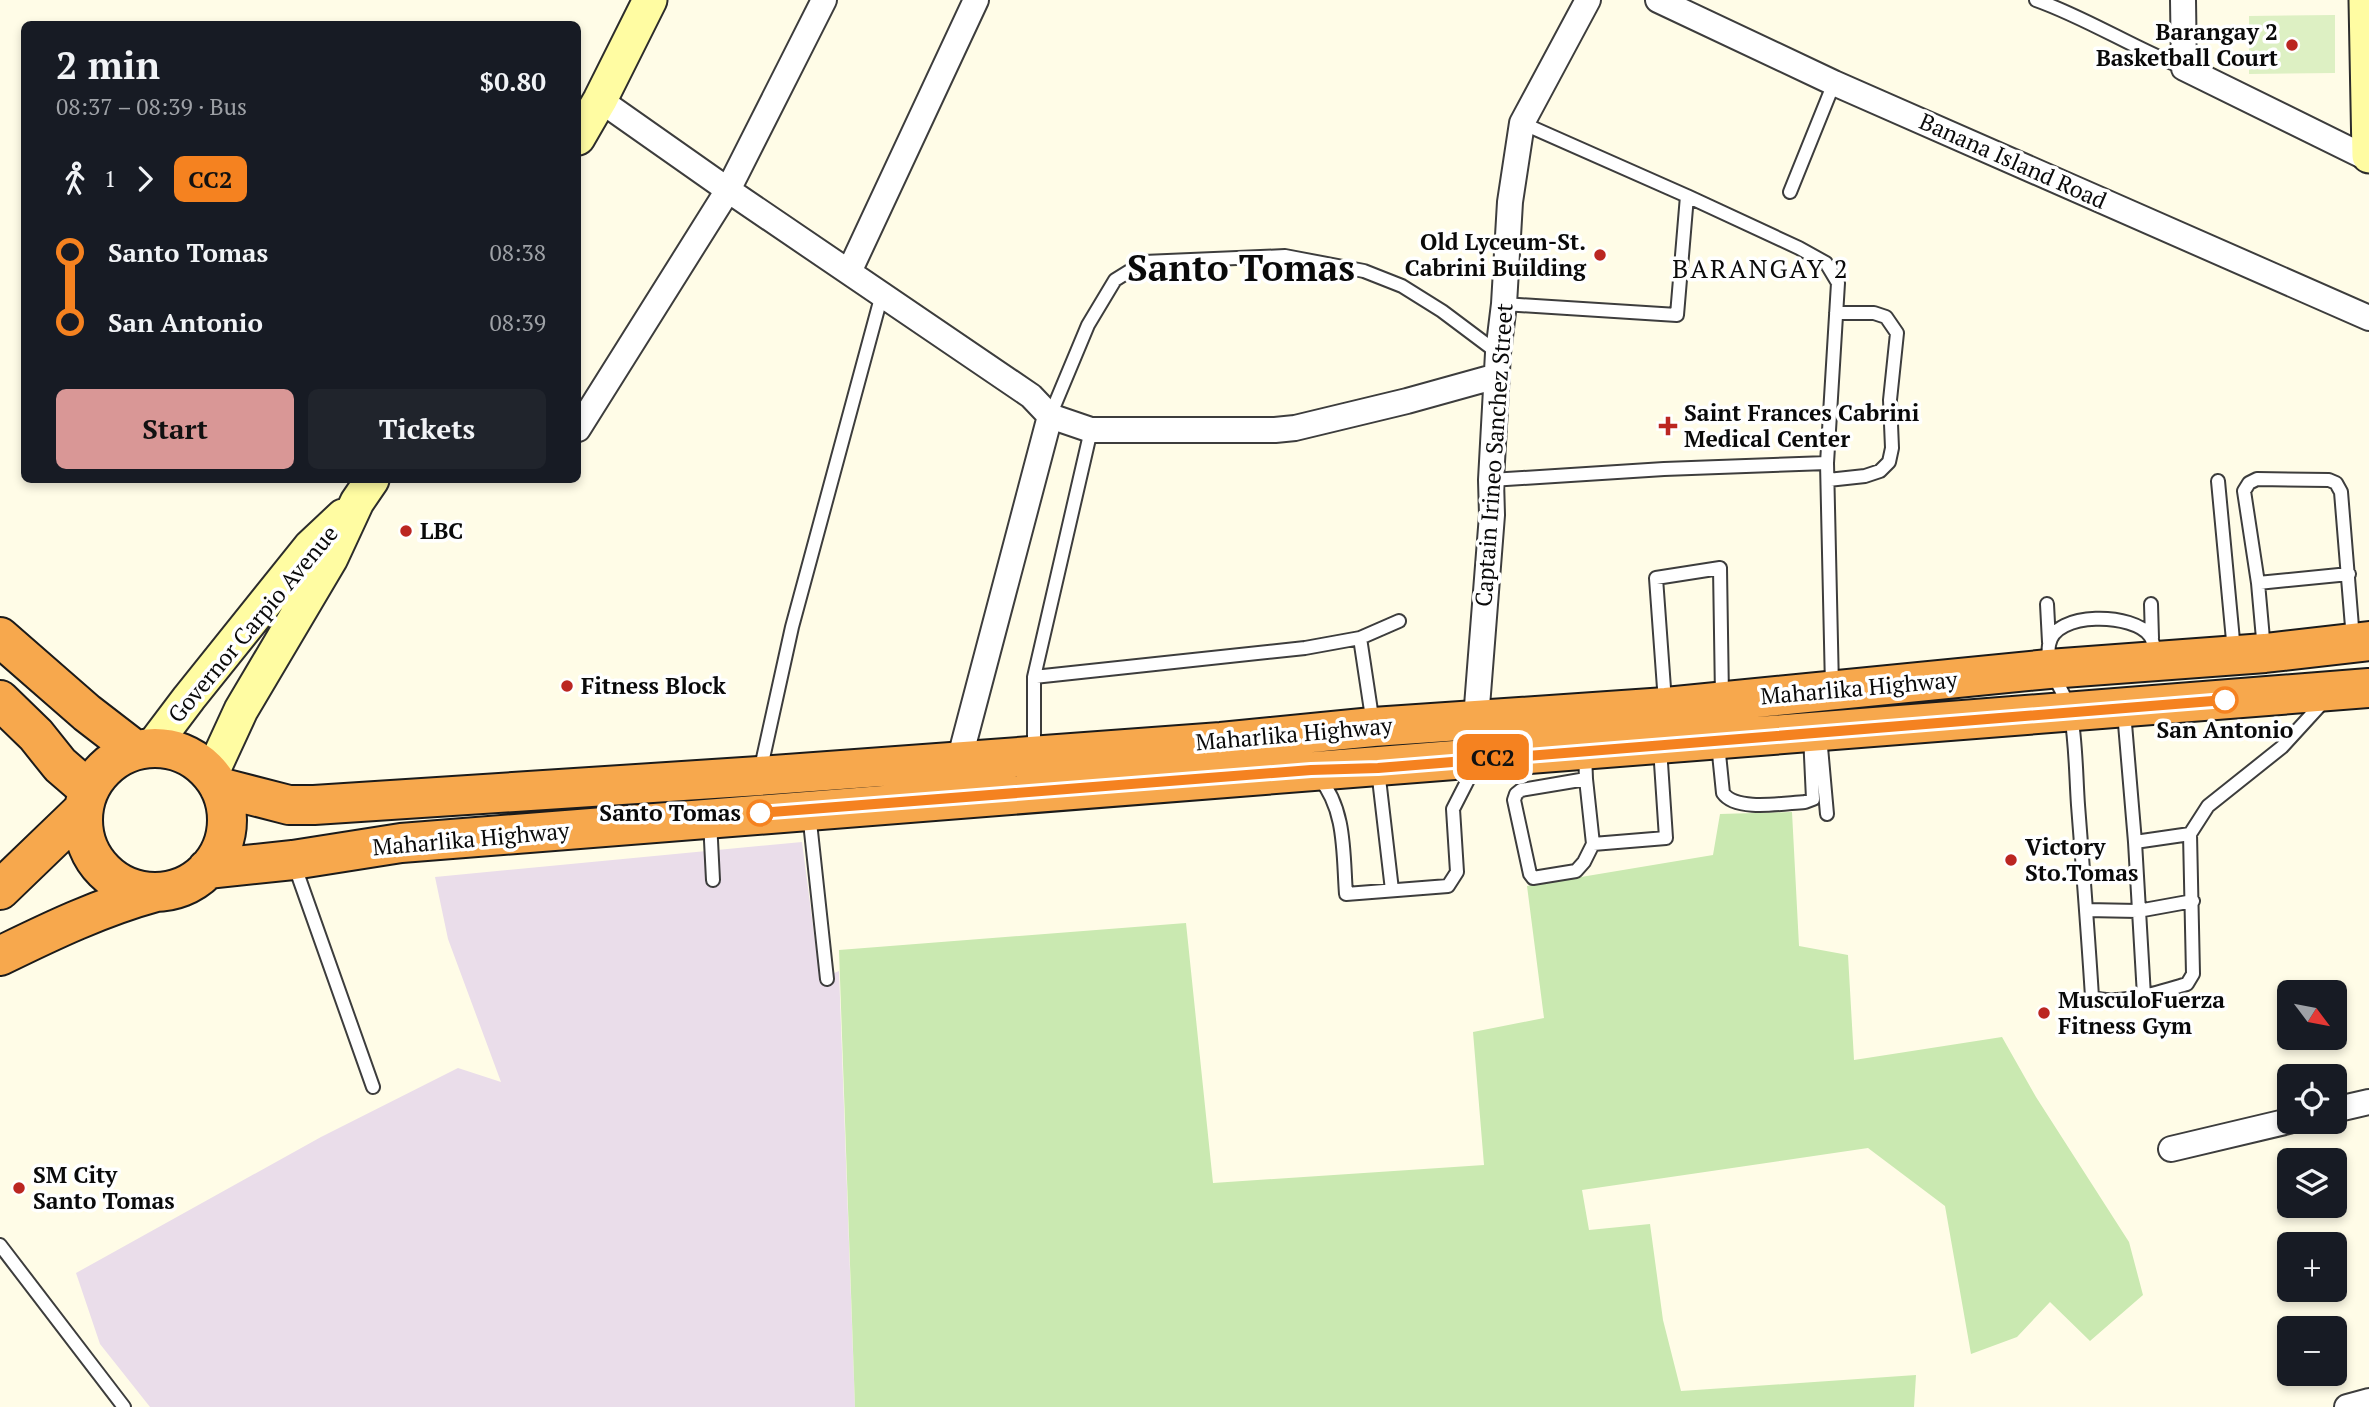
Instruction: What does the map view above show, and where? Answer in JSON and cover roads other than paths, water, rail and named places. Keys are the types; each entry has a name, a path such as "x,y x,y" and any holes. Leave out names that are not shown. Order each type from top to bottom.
{"highway":[{"path":"0,637 87,713 144,749"},
{"name":"Maharlika Highway","path":"215,781 289,805 314,805 759,776 1221,741 1375,747 1478,758 1586,764 1660,745 1718,740 1819,712 2049,656 2154,649 2249,654 2361,642"},
{"name":"Maharlika Highway","path":"207,869 293,860 401,843 1311,770 1375,747 1476,719 1722,701 1819,712 2071,712 2351,690"},
{"path":"0,700 36,735 86,800 85,839 97,864 105,873 125,886 156,892"},
{"path":"0,890 86,800 108,765 144,749 175,750 200,763 215,781 225,806 226,829 220,850 207,869 182,887 110,906 76,919 0,956"}],"main road":[{"path":"581,133 650,0"},
{"path":"2368,18 2369,157"},
{"name":"Governor Carpio Avenue","path":"144,749 189,698 310,547 365,491"},
{"name":"Governor Carpio Avenue","path":"215,781 240,710 331,558 365,491"}],"street":[{"path":"581,424 728,190 824,0"},
{"path":"849,272 975,0"},
{"name":"Captain Irineo Sanchez Street","path":"1478,758 1476,719 1492,515 1491,480 1510,202 1522,123 1588,0"},
{"name":"Banana Island Road","path":"1658,0 1834,83 2369,318"},
{"path":"2183,0 2184,68 2369,157"},
{"path":"600,100 1031,396 1050,416 1091,430 1295,428 1407,401 1498,365"},
{"path":"959,761 1050,416"},
{"path":"2347,1107 2369,1102"},
{"path":"2171,1149 2277,1124"},
{"path":"2347,1407 2369,1401"}],"lane":[{"path":"2036,0 2070,12 2156,58 2184,68"},
{"path":"1790,192 1834,83"},
{"path":"1522,123 1799,248 1826,263 1838,283 1827,463 1819,712 1813,800 1805,803 1738,804 1728,799 1723,793 1718,740"},
{"path":"1504,304 1677,315 1687,196"},
{"path":"1050,416 1088,326 1115,280 1144,262 1285,256 1364,271 1402,286 1442,311 1498,365"},
{"path":"759,776 792,627 882,293"},
{"path":"1828,480 1865,476 1880,471 1889,462 1892,448 1890,400 1897,333 1886,317 1874,313 1836,313"},
{"path":"1034,755 1034,677 1091,430"},
{"path":"1491,480 1664,469 1827,463"},
{"path":"2249,654 2258,583 2244,491 2249,483 2257,479 2329,480 2336,483 2340,492 2349,574 2361,642"},
{"path":"2218,481 2249,654"},
{"path":"1666,707 1656,578 1720,568 1722,701"},
{"path":"2258,583 2349,574"},
{"path":"2047,604 2049,656 2071,712 2092,997 2100,1000 2144,996 2187,984 2193,974 2190,834 2208,806 2351,690"},
{"path":"2151,604 2154,649"},
{"path":"1034,677 1305,648 1360,638 1399,621"},
{"path":"1360,638 1391,890"},
{"path":"2123,708 2135,842 2144,996"},
{"path":"1819,712 1827,814"},
{"path":"1593,844 1666,838 1660,745"},
{"path":"1311,770 1331,792 1339,818 1346,894 1448,886 1457,872 1453,809 1478,758"},
{"path":"1586,764 1593,844 1576,871 1533,878 1514,800 1516,794 1586,764"},
{"path":"809,809 827,979"},
{"path":"709,818 713,880"},
{"path":"2135,842 2190,834"},
{"path":"293,860 373,1087"},
{"path":"2086,910 2138,911 2193,901"},
{"path":"0,1245 124,1407"}],"place":[{"name":"Barangay 2 Basketball Court","path":"2292,45"},
{"name":"Old Lyceum-St. Cabrini Building","path":"1600,255"},
{"name":"Saint Frances Cabrini Medical Center","path":"1668,426"},
{"name":"LBC","path":"406,531"},
{"name":"Fitness Block","path":"567,686"},
{"name":"San Antonio","path":"2225,700"},
{"name":"Santo Tomas","path":"760,813"},
{"name":"Victory Sto.Tomas","path":"2011,860"},
{"name":"MusculoFuerza Fitness Gym","path":"2044,1013"},
{"name":"SM City Santo Tomas","path":"19,1188"}],"district":[{"name":"Santo Tomas","path":"1241,268"},
{"name":"BARANGAY 2","path":"1761,269"}]}
